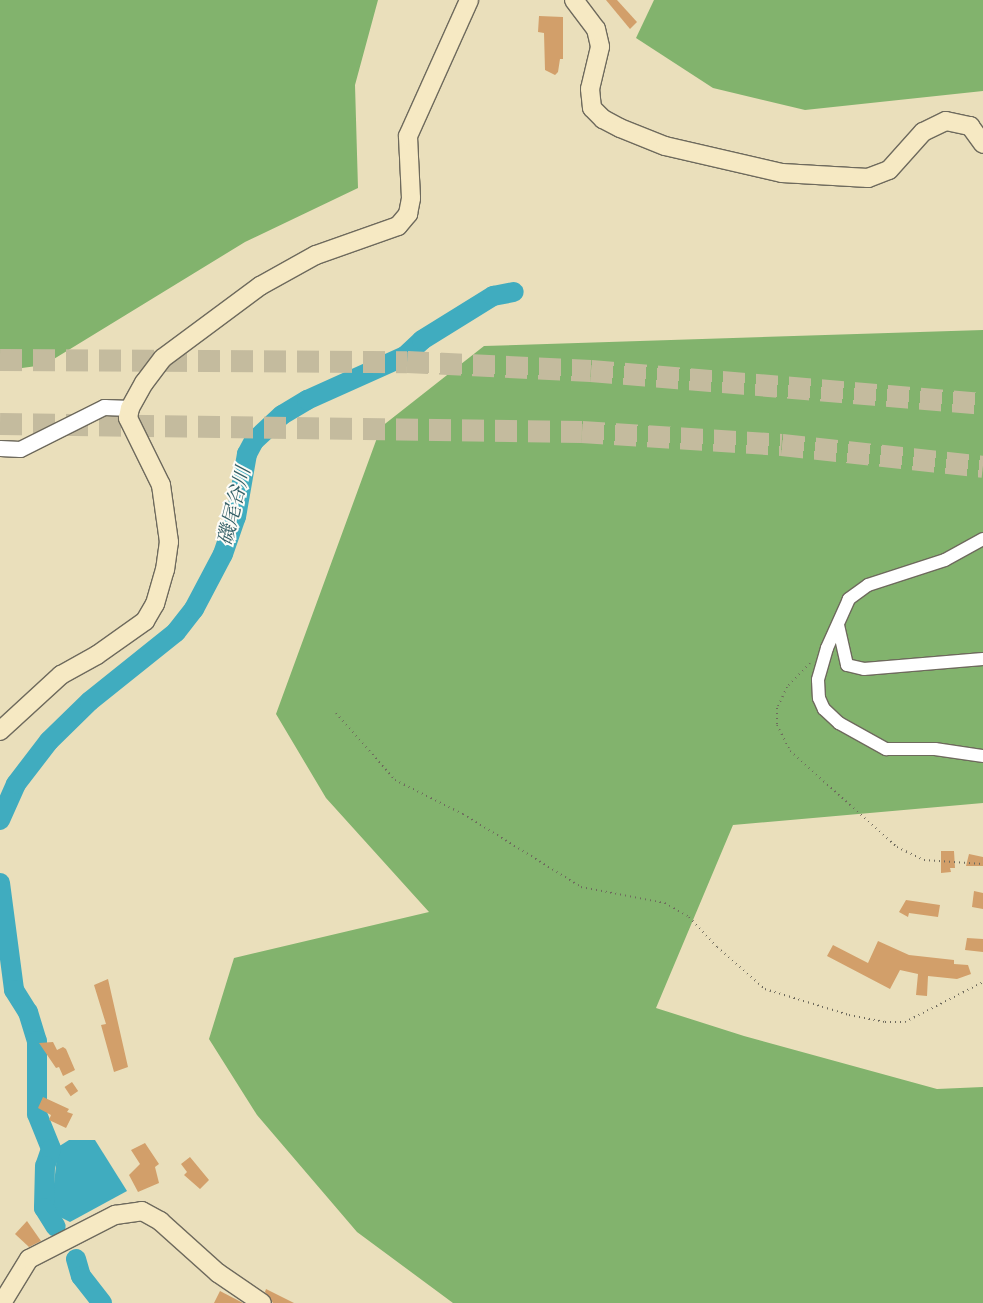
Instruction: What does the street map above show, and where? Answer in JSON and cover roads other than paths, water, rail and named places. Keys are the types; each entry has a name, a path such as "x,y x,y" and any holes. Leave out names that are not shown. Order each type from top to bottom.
{"main road":[{"path":"0,731 61,675 97,655 145,620 155,604 165,570 169,542 161,485 131,426 130,408 163,358 226,309 316,255 398,226 408,214 411,198 408,136 469,0"},
{"path":"574,0 596,29 600,47 590,89 592,108 603,119 620,128 665,146 782,173 868,178 889,170 923,132 946,121 970,126 983,144"},
{"path":"2,1303 29,1259 115,1215 142,1211 160,1221 218,1273 262,1303"}],"street":[{"path":"0,448 20,450 104,407 130,408"},
{"path":"983,539 945,560 868,585 850,599 827,648 818,680 819,698 824,709 839,723 886,749 935,749 983,756"},
{"path":"838,625 847,665 864,669 983,659"}],"water":[{"path":"69,1140 95,1140 127,1191 70,1222 54,1214 53,1193 58,1147"}],"waterway":[{"name":"磯尾谷川","path":"0,820 16,784 49,741 90,701 176,632 194,609 223,554 236,517 247,454 254,441 282,415 307,400 405,356 422,340 493,296 514,292"},
{"name":"磯尾谷川","path":"0,883 14,990 28,1012 37,1041 37,1114 51,1149 45,1166 44,1208 56,1227"},
{"path":"46,1211 56,1208"},
{"name":"磯尾谷川","path":"76,1259 81,1276 102,1303"}],"tunnel":[{"path":"0,360 407,362 591,371 983,404"},
{"path":"0,424 582,432 782,445 983,467"}]}
